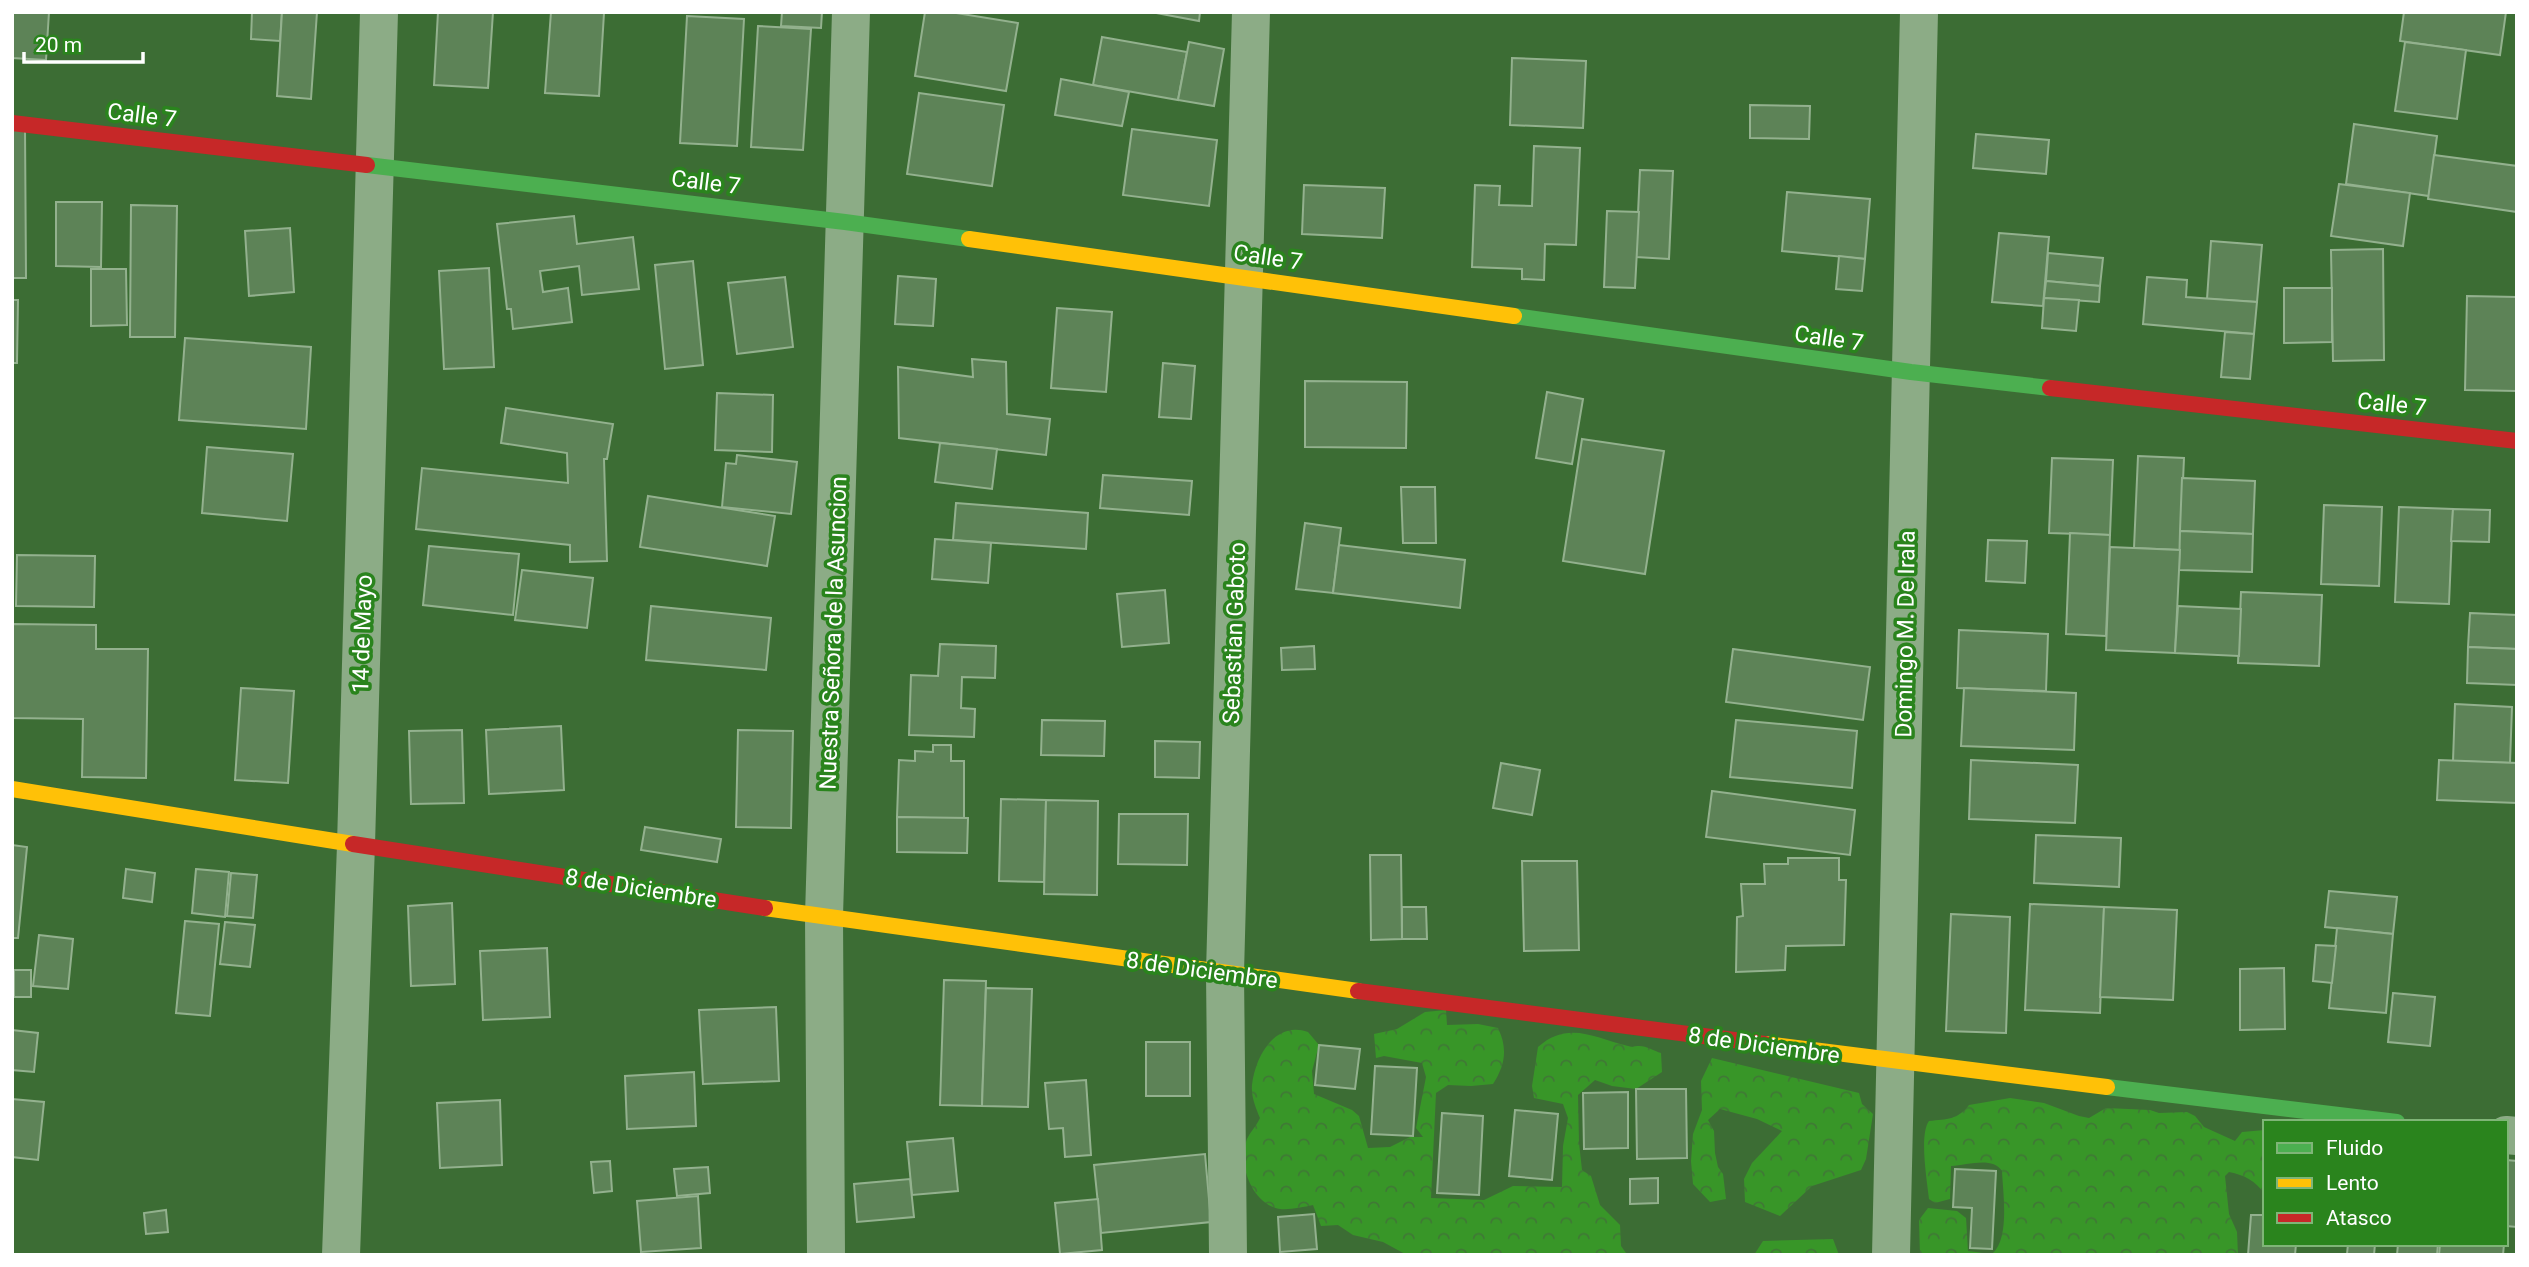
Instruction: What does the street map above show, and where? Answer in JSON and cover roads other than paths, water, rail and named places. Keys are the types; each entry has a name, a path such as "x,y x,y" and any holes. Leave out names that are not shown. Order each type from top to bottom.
{"street":[{"name":"14 de Mayo","path":"341,1255 356,845 379,12"},
{"name":"Nuestra Señora de la Asuncion","path":"825,1255 824,916 851,12"},
{"name":"Sebastian Gaboto","path":"1228,1255 1225,973 1251,12"},
{"name":"Domingo M. De Irala","path":"1891,1255 1919,12"},
{"name":"Calle 7","path":"12,123 845,222 1911,372 2517,441"},
{"name":"8 de Diciembre","path":"12,789 356,845 824,916 1225,973 1896,1062 2379,1120"}]}
